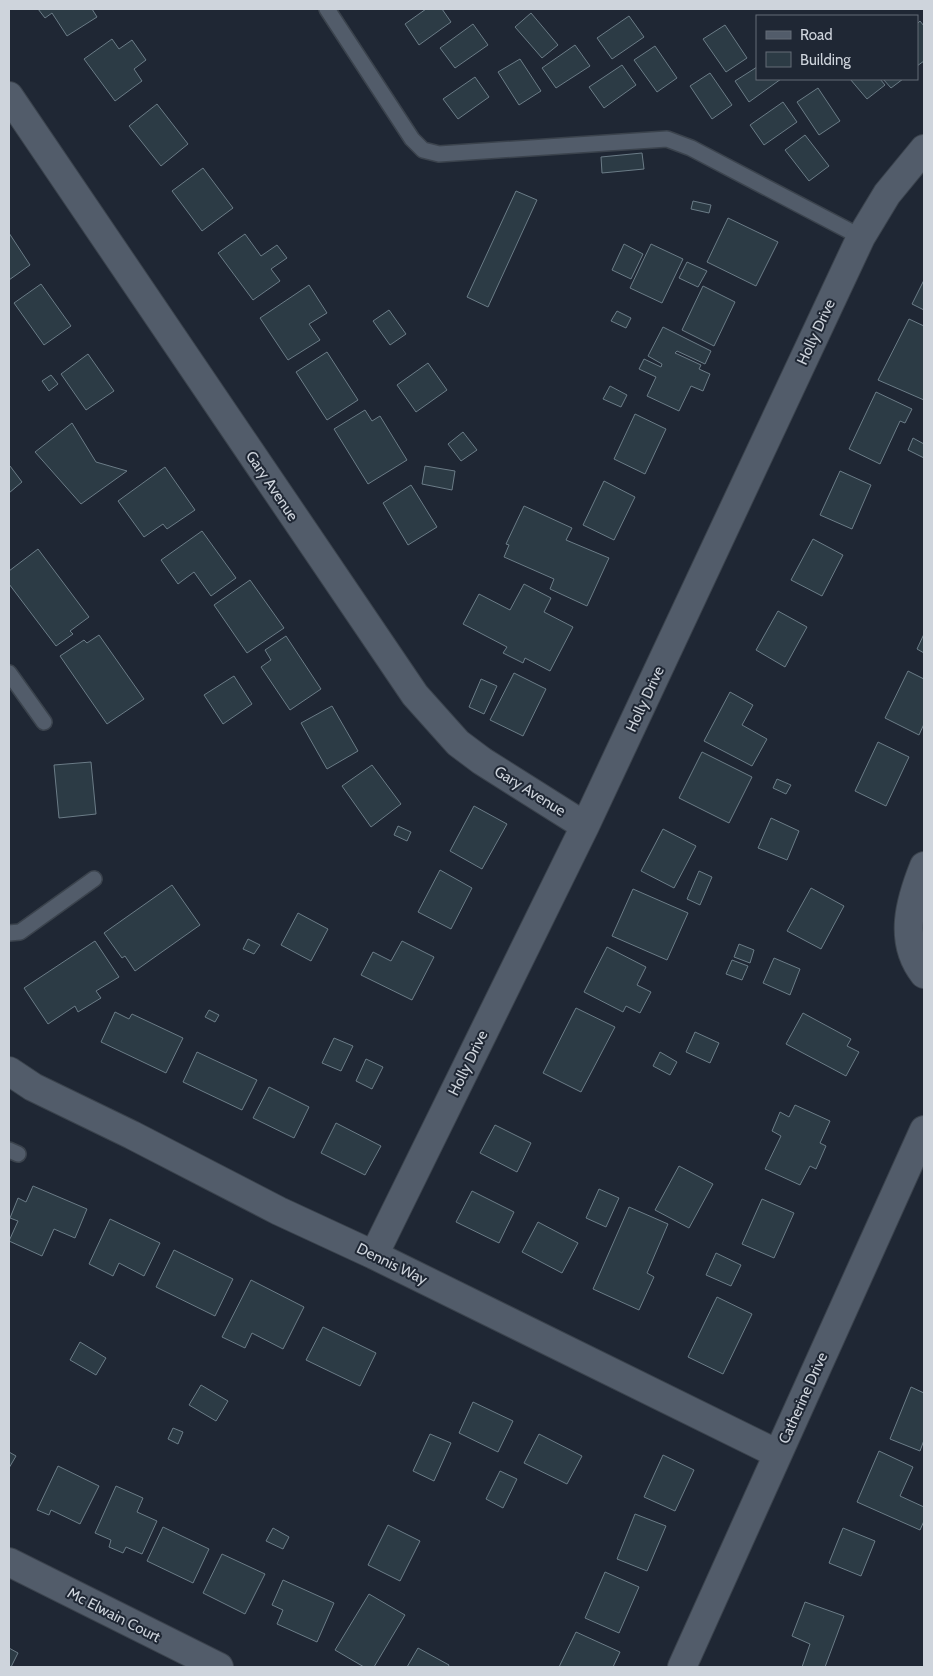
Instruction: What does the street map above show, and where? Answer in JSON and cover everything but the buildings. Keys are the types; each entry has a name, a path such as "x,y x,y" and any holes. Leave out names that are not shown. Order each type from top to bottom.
{"street":[{"name":"Gary Avenue","path":"9,96 414,695 458,743 482,761 585,826"},
{"name":"Holly Drive","path":"374,1255 585,826 861,237 887,194 924,149"},
{"path":"924,866 912,897 908,935 913,956 924,974"},
{"name":"Dennis Way","path":"13,1081 279,1211 374,1255 778,1454"},
{"name":"Catherine Drive","path":"682,1667 924,1130"},
{"name":"Mc Elwain Court","path":"9,1562 219,1667"}],"lane":[{"path":"327,9 412,139 423,150 439,154 666,139 691,148 861,237"},
{"path":"9,673 44,722"},
{"path":"9,933 20,932 94,879"}]}
